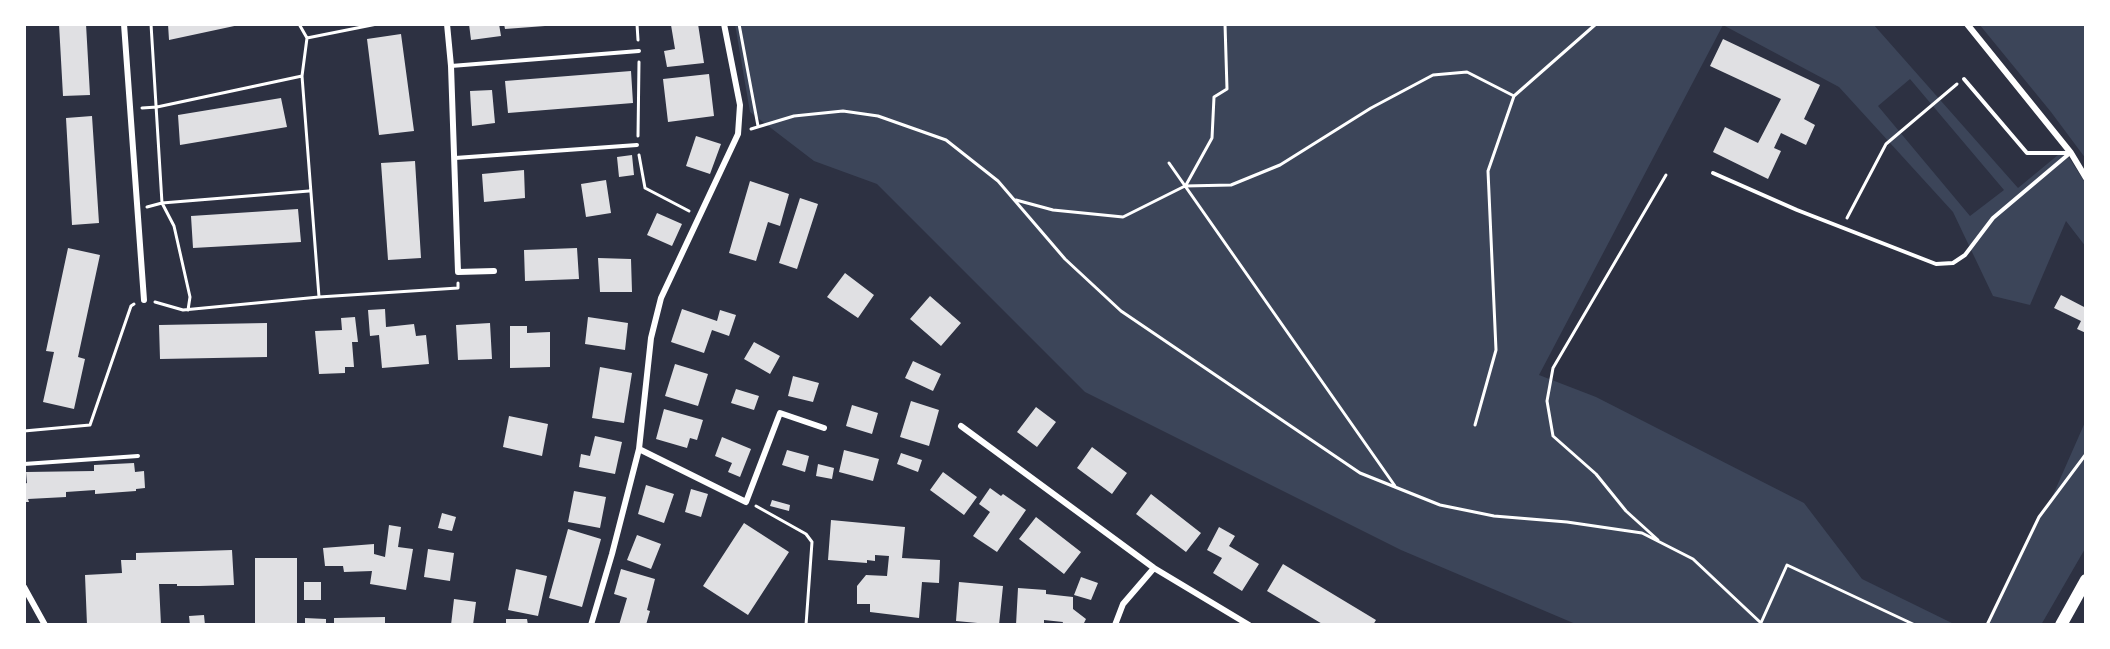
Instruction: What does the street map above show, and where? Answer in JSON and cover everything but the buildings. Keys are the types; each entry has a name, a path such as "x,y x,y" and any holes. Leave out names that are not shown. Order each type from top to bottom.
{"main road":[{"path":"2061,625 2086,580"}],"street":[{"path":"124,24 144,300"},
{"path":"447,24 451,66 458,272 494,271"},
{"path":"591,625 639,449 651,338 661,298 738,134 740,105 724,24"},
{"path":"1967,24 2071,153 2086,177"},
{"path":"639,449 746,502 780,413 824,428"},
{"path":"961,426 1154,568 1249,625"},
{"path":"1115,625 1123,604 1154,568"},
{"path":"24,587 45,625"}],"lane":[{"path":"451,66 639,51"},
{"path":"1964,79 2027,153 2071,153"},
{"path":"455,158 638,145"},
{"path":"1713,173 1936,264 1953,263 1965,255 1993,218 2071,153"},
{"path":"24,464 138,456"}],"path":[{"path":"151,24 162,203 174,226 190,297 188,310"},
{"path":"299,24 307,38 302,76 309,191 319,297"},
{"path":"307,38 377,24"},
{"path":"637,24 638,145 645,188 699,218"},
{"path":"739,24 758,126"},
{"path":"1185,186 1212,138 1214,97 1227,89 1225,24"},
{"path":"1475,425 1496,350 1488,171 1514,96 1596,24"},
{"path":"1014,200 1053,210 1123,217 1185,186 1232,185 1280,165 1371,108 1434,75 1467,72 1514,96"},
{"path":"131,108 156,107 302,76"},
{"path":"1842,227 1886,144 1964,79"},
{"path":"738,134 794,116 843,111 878,116 945,140 998,180 1065,259 1121,311 1360,473 1440,505 1494,516 1567,522 1642,533 1693,559 1760,624 1787,565 1915,625"},
{"path":"1169,163 1396,488"},
{"path":"1662,543 1626,511 1596,474 1553,436 1547,401 1553,368 1666,175"},
{"path":"139,209 162,203 309,191"},
{"path":"24,431 90,425 131,306 144,300 188,310 319,297 458,288 458,272"},
{"path":"1987,625 2039,517 2086,454"},
{"path":"746,502 806,534 812,542 806,625"}],"shaded area":[{"path":"735,24 1873,24 2018,188 2064,150 2086,184 2086,247 2066,221 2030,305 1993,296 1953,212 1839,87 1723,25 1539,375 1596,397 1804,503 1862,579 1956,625 1578,625 1401,550 1085,392 877,184 814,161 750,112","holes":["1910,79 2004,190 1970,216 1878,106"]},
{"path":"1979,24 2086,24 2086,159 2051,112"},
{"path":"2086,420 2086,547 2041,625 1988,625 2034,527 2053,495"}]}
